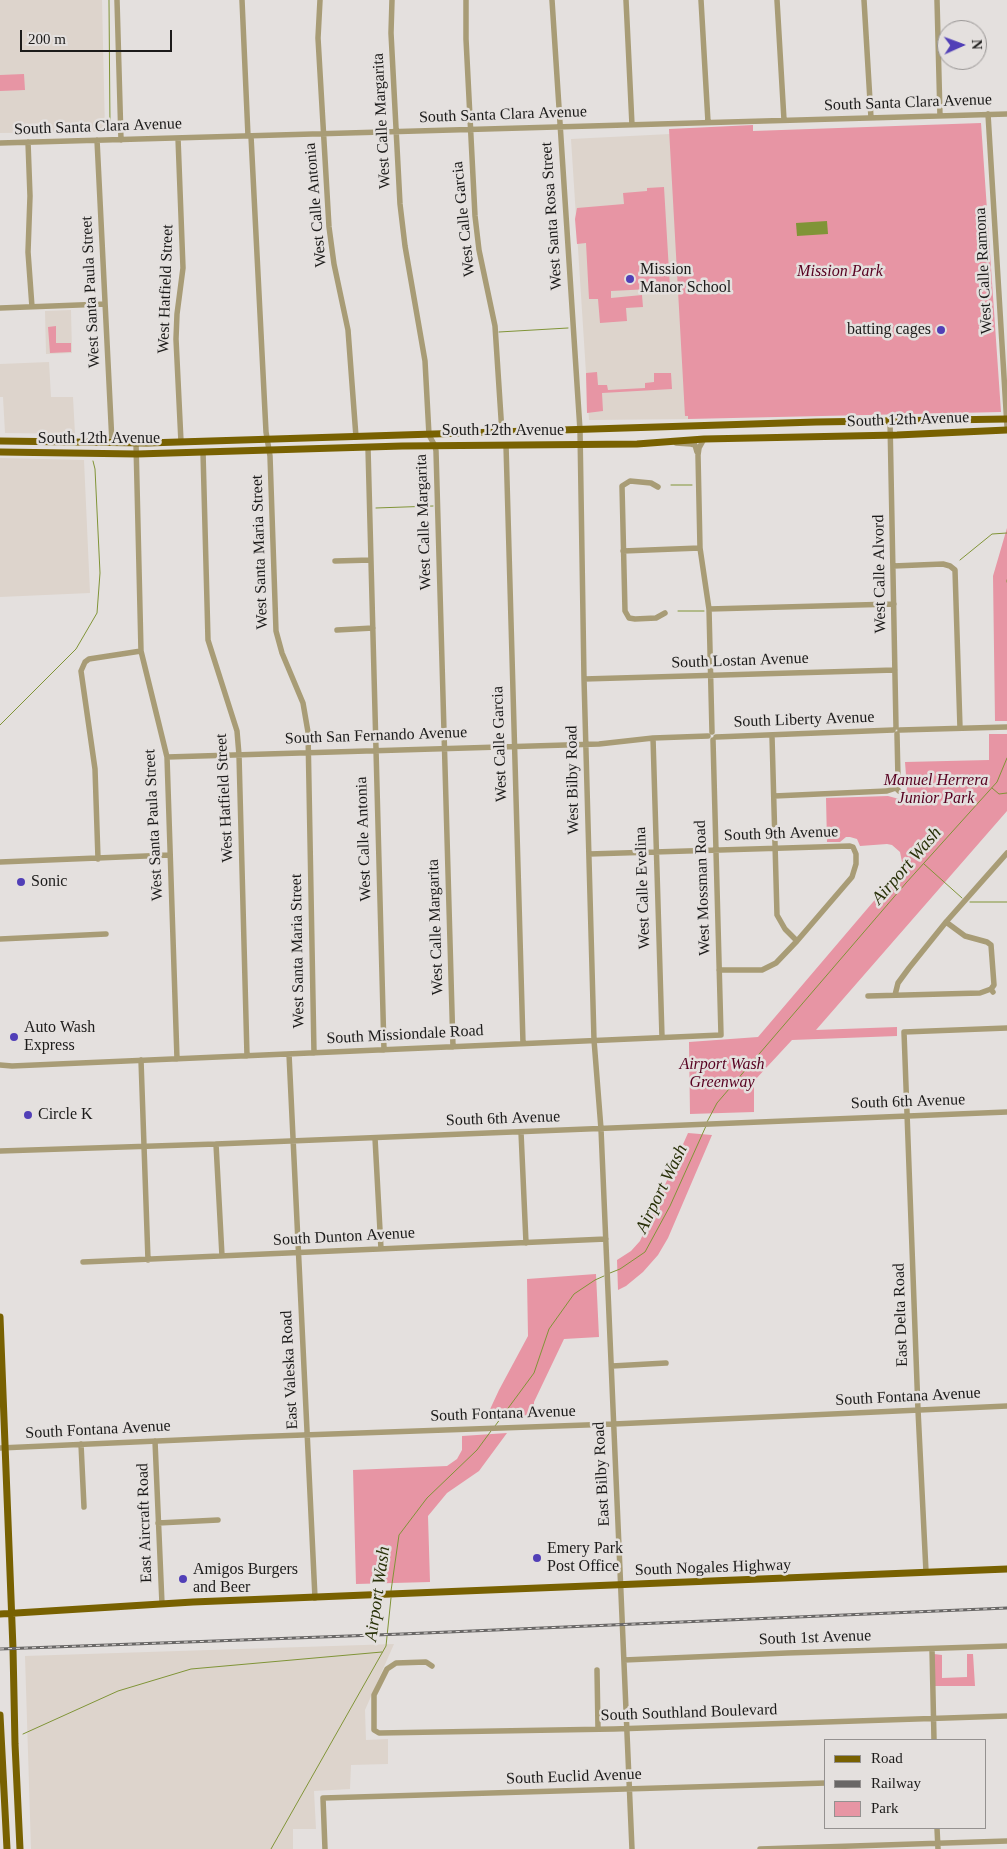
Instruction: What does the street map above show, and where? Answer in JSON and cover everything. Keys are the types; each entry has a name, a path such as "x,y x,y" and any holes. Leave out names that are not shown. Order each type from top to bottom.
{"main road":[{"name":"South 12th Avenue","path":"0,441 136,443 684,426 1007,419"},
{"path":"684,426 685,441"},
{"name":"South 12th Avenue","path":"0,452 137,454 506,444 580,445 704,439 890,435 1007,430"},
{"path":"74,453 76,447 89,442"},
{"path":"0,1319 2,1448 12,1612 20,1849"},
{"name":"South Nogales Highway","path":"0,1614 162,1604 1007,1569"},
{"path":"0,1715 7,1849"},
{"path":"1,1744 15,1744"}],"street":[{"path":"117,0 121,140"},
{"name":"West Santa Maria Street","path":"242,0 267,440 270,450 276,631 282,653 303,703 308,732 314,1053"},
{"name":"West Calle Antonia","path":"320,0 318,38 330,232 334,264 348,330 356,437"},
{"name":"West Calle Margarita","path":"392,0 391,33 400,204 405,246 425,361 429,434 435,446 453,1047"},
{"name":"West Calle Garcia","path":"466,0 469,130 475,216 479,250 495,326 502,433"},
{"name":"West Santa Rosa Street","path":"552,0 580,430"},
{"path":"626,0 632,125"},
{"path":"701,0 708,122"},
{"path":"777,0 784,120"},
{"path":"864,0 871,118"},
{"path":"937,0 940,116"},
{"name":"West Calle Ramona","path":"988,114 1007,426"},
{"name":"South Santa Clara Avenue","path":"0,143 1007,114"},
{"name":"West Hatfield Street","path":"178,138 183,268 176,339 181,442"},
{"name":"West Santa Paula Street","path":"98,140 112,443"},
{"path":"28,142 30,196 28,252 32,307"},
{"path":"0,308 105,304"},
{"name":"West Calle Alvord","path":"774,796 897,790 890,421"},
{"name":"West Bilby Road","path":"580,430 588,854 594,1040 601,1129"},
{"path":"698,454 700,444 704,439"},
{"path":"672,442 692,444 695,446 698,454"},
{"name":"West Santa Paula Street","path":"136,443 141,651 167,757 177,1059"},
{"name":"West Calle Garcia","path":"506,444 523,1044"},
{"name":"West Calle Antonia","path":"368,448 384,1050"},
{"name":"West Hatfield Street","path":"203,452 208,640 236,731 239,755 247,1056"},
{"name":"West Mossman Road","path":"698,454 700,548 708,609 711,676 721,1035"},
{"path":"658,487 651,483 630,481 622,486 625,611 626,618 635,619 656,618 665,612"},
{"path":"623,551 700,548"},
{"path":"335,561 371,560"},
{"path":"894,566 943,564 954,566 956,574 960,728"},
{"path":"708,609 894,604"},
{"path":"337,630 373,628"},
{"path":"98,859 95,769 81,674 85,662 93,658 141,651"},
{"name":"South Lostan Avenue","path":"584,679 896,670"},
{"name":"South Liberty Avenue","path":"586,744 617,743 653,738 772,736 1007,727"},
{"path":"719,970 762,970 770,967 797,941 785,929 777,915 772,736"},
{"name":"West Calle Evelina","path":"653,738 662,1037"},
{"name":"South San Fernando Avenue","path":"167,757 308,751 375,751 586,744"},
{"name":"South 9th Avenue","path":"588,854 852,845 856,854 856,864 852,877 797,941"},
{"path":"895,996 898,983 946,922 1007,853"},
{"path":"0,862 170,855"},
{"path":"868,996 980,993 992,991 994,985 992,945 988,942 965,936 946,922"},
{"path":"0,939 106,934"},
{"name":"East Delta Road","path":"926,1572 904,1032 1007,1028"},
{"name":"South Missiondale Road","path":"0,1065 721,1035"},
{"name":"East Valeska Road","path":"289,1054 315,1598"},
{"path":"141,1060 148,1260"},
{"name":"South 6th Avenue","path":"0,1151 76,1150 1007,1112"},
{"name":"East Bilby Road","path":"601,1129 632,1849"},
{"path":"521,1132 526,1243"},
{"path":"375,1138 381,1249"},
{"path":"216,1144 222,1256"},
{"name":"South Dunton Avenue","path":"83,1262 606,1239"},
{"path":"612,1366 666,1363"},
{"name":"South Fontana Avenue","path":"2,1448 614,1424 1007,1406"},
{"name":"East Aircraft Road","path":"155,1441 162,1604"},
{"path":"81,1444 84,1507"},
{"path":"158,1523 218,1520"},
{"name":"South 1st Avenue","path":"624,1660 788,1652 1007,1646"},
{"path":"932,1648 934,1739"},
{"name":"South Southland Boulevard","path":"432,1666 426,1662 392,1664 387,1669 374,1695 373,1729 379,1733 626,1729 1007,1716"},
{"path":"597,1670 598,1729"},
{"name":"South Euclid Avenue","path":"325,1849 323,1798 824,1783"},
{"path":"937,1829 937,1846"},
{"path":"760,1849 937,1846 1007,1841"}],"shaded area":[{"path":"0,0 102,0 105,132 0,133"},
{"name":"Mission Manor School","path":"670,134 688,419 589,420 571,139"},
{"path":"827,221 828,234 797,236 796,223"},
{"path":"71,310 72,353 46,354 45,311"},
{"path":"49,362 51,397 73,397 75,434 5,433 3,397 0,397 0,364"},
{"path":"0,458 84,460 90,593 0,597"},
{"path":"394,1644 365,1710 366,1740 388,1739 388,1764 351,1765 350,1789 314,1791 316,1829 293,1829 293,1849 31,1849 25,1656"}],"green space":[{"path":"24,74 25,90 0,91 0,75"},
{"name":"Mission Park","path":"981,123 1001,412 688,419 688,416 685,416 669,129 753,125 753,131"},
{"path":"664,187 670,288 611,291 611,298 642,295 643,307 626,308 627,321 600,323 598,299 589,299 586,243 577,244 575,219 577,208 624,204 623,193"},
{"path":"56,326 56,343 71,343 71,352 50,353 48,327"},
{"path":"597,372 598,385 607,385 608,390 645,388 645,383 654,382 654,373 671,373 672,389 602,393 603,411 587,413 586,373"},
{"path":"1007,528 1007,721 995,721 993,576"},
{"name":"Airport Wash Greenway","path":"989,734 1007,734 1007,811 816,1030 897,1027 897,1036 792,1040 754,1081 754,1112 690,1114 689,1042 758,1037 896,875 900,867 902,862 900,852 892,845 860,846 857,839 850,837 846,837 840,842 827,842 826,798 888,796 899,799 905,796 907,788 905,762 989,760"},
{"name":"Airport Wash Greenway","path":"688,1133 712,1135 668,1238 658,1255 643,1272 618,1290 617,1260 631,1251 640,1241"},
{"path":"596,1274 599,1337 564,1339 534,1402 534,1418 485,1420 528,1336 527,1279"},
{"path":"507,1433 479,1471 447,1493 428,1516 430,1582 356,1584 353,1470 447,1466 457,1459 462,1450 462,1436"},
{"path":"934,1654 942,1655 942,1678 967,1677 967,1654 973,1654 975,1686 935,1686"}],"waterway":[{"path":"109,0 110,127"},
{"path":"499,332 568,328"},
{"path":"0,725 76,649 97,613 100,573 93,461"},
{"path":"671,485 692,485"},
{"path":"376,508 433,506"},
{"path":"960,560 992,534 1007,533"},
{"path":"678,611 704,611"},
{"name":"Airport Wash","path":"707,1122 717,1103 906,883 997,782 1007,758"},
{"path":"992,788 999,794 1007,793"},
{"path":"924,864 962,898"},
{"path":"970,902 1007,902"},
{"name":"Airport Wash","path":"610,1273 620,1269 645,1252 670,1206 706,1126"},
{"name":"Airport Wash","path":"495,1426 534,1373 549,1329 574,1294 604,1276"},
{"name":"Airport Wash","path":"391,1591 399,1535 427,1498 477,1450 491,1431"},
{"name":"Airport Wash","path":"271,1849 386,1646 391,1598"},
{"path":"23,1734 118,1691 191,1669 382,1652"}],"railway":[{"path":"0,1649 1007,1608"}],"place":[{"name":"Mission Manor School","path":"630,279"},
{"name":"batting cages","path":"941,330"},
{"name":"Sonic","path":"21,882"},
{"name":"Auto Wash Express","path":"14,1037"},
{"name":"Circle K","path":"28,1115"},
{"name":"Emery Park Post Office","path":"537,1558"},
{"name":"Amigos Burgers and Beer","path":"183,1579"}],"park label":[{"name":"Manuel Herrera Junior Park","path":"936,790"}]}
